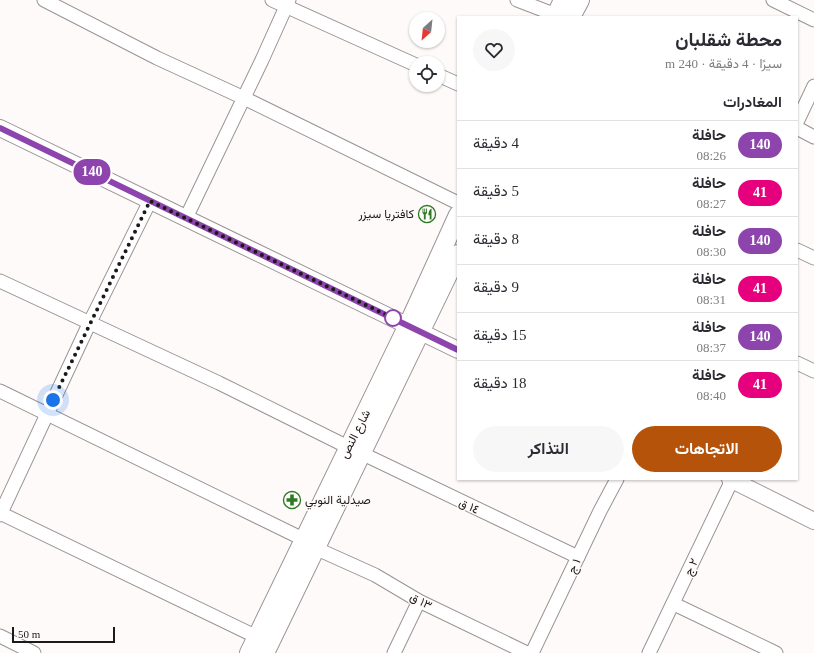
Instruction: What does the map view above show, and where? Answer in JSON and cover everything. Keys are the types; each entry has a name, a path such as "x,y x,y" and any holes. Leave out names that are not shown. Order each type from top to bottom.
{"main road":[{"path":"561,12 580,0"},
{"name":"شارع النص","path":"415,328 457,218"},
{"name":"شارع النص","path":"249,653 309,544 415,328 457,256"},
{"name":"شارع النص","path":"265,653 309,544"}],"street":[{"path":"272,0 287,4 409,62"},
{"path":"517,0 561,12"},
{"path":"773,0 814,20"},
{"path":"52,2 157,58 244,98 457,203"},
{"path":"186,218 244,98 287,4"},
{"path":"445,78 457,84"},
{"path":"798,120 814,86"},
{"path":"0,128 457,349"},
{"path":"798,129 814,137"},
{"path":"150,201 90,322 0,514 257,637"},
{"path":"798,250 814,258"},
{"name":"١٤ ق","path":"0,280 578,557"},
{"path":"798,363 814,371"},
{"name":"١٣ ق","path":"0,390 374,575 419,601 527,653"},
{"name":"١ ج","path":"532,653 578,557 617,480"},
{"path":"731,480 814,521"},
{"name":"٢ ج","path":"650,653 731,480"},
{"path":"394,653 419,601"},
{"path":"674,604 776,653"},
{"path":"0,636 34,653"}],"bus line":[{"name":"140","path":"0,128 457,350"}],"place":[{"name":"كافتريا سيزر","path":"427,214"},
{"name":"صيدلية النوبي","path":"292,500"}],"route":[{"path":"53,400 150,201 397,320 393,318"}]}
